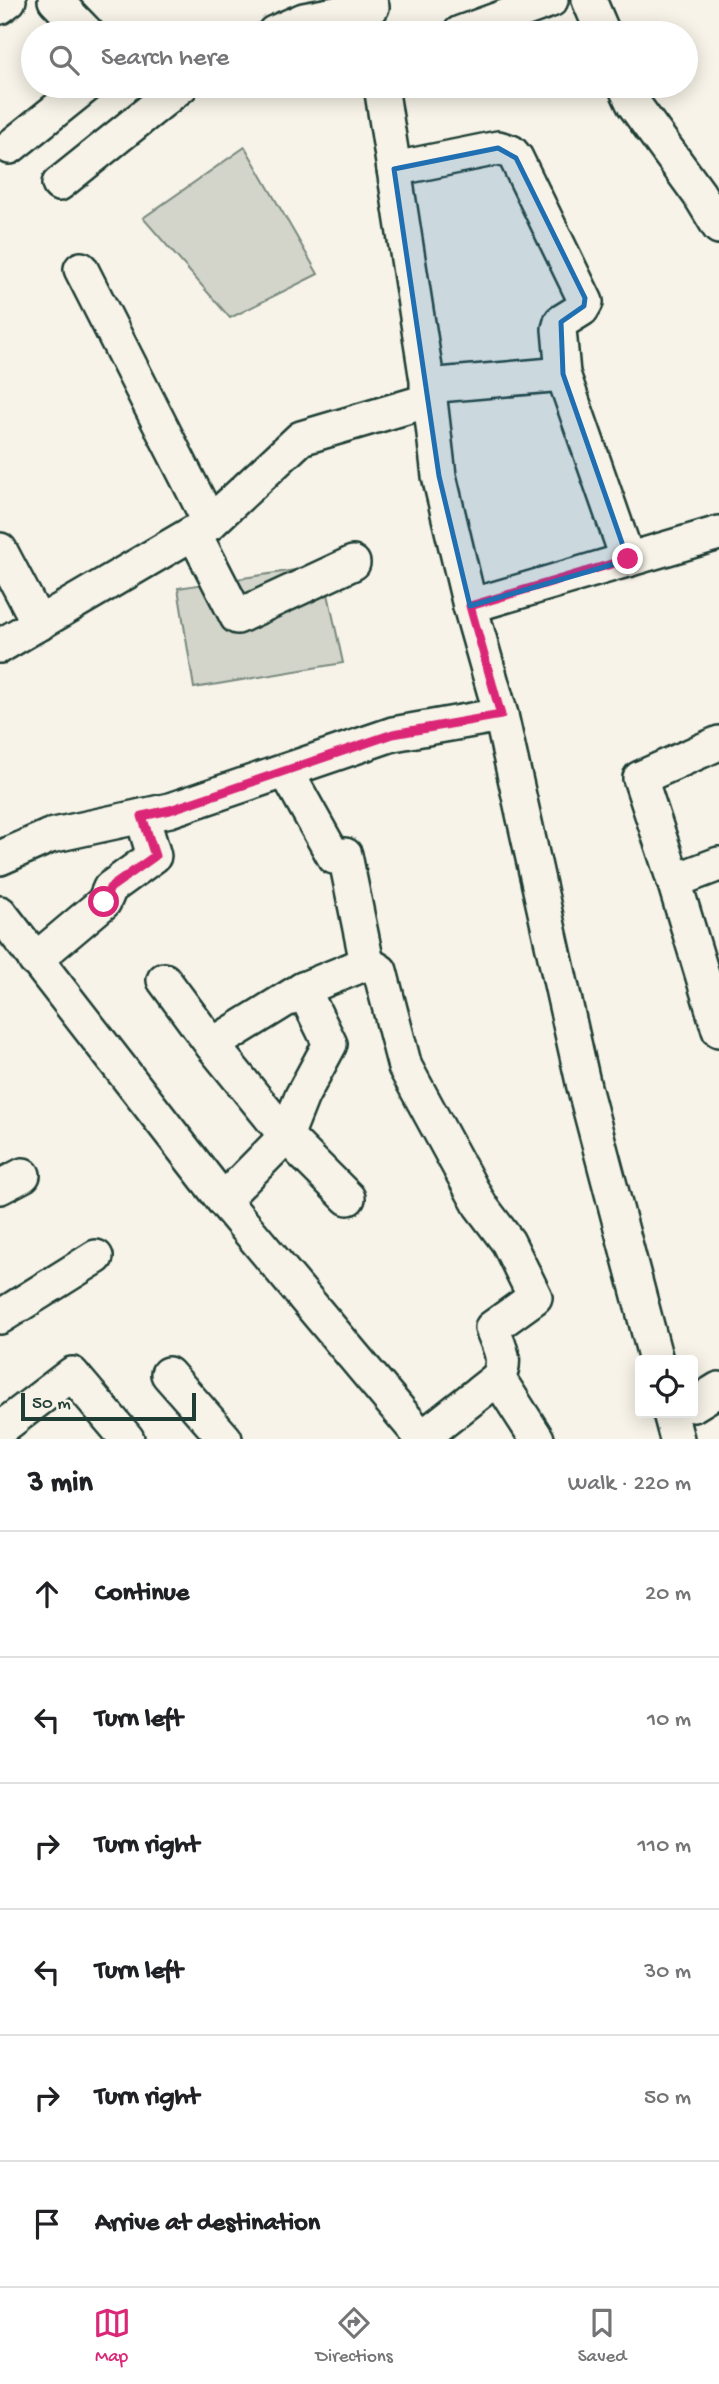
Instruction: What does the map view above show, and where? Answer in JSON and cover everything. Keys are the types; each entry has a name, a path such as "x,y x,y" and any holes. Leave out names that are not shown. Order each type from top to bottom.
{"street":[{"path":"0,7 9,0"},
{"path":"55,0 75,21"},
{"path":"493,21 551,0"},
{"path":"589,0 598,21"},
{"path":"300,21 373,14"},
{"path":"10,147 71,98"},
{"path":"59,184 166,98"},
{"path":"383,98 429,393 439,476 470,606 501,715 584,1087 655,1355"},
{"path":"631,98 709,187 719,227"},
{"path":"394,169 498,148 512,152 586,302 582,309 561,322 559,329 564,374 628,559"},
{"path":"82,269 202,528 237,617 353,563"},
{"path":"0,646 202,528 301,438 429,393 564,374"},
{"path":"470,606 719,533"},
{"path":"0,550 39,624"},
{"path":"0,858 50,836 170,810 393,734 501,715"},
{"path":"717,1017 640,778 719,743"},
{"path":"0,914 223,1200 422,1438 498,1378 503,1367 502,1354 492,1328 535,1297 508,1242 480,1205 405,1067 380,971 366,963 345,855 334,857 286,771"},
{"path":"35,960 104,902 110,888 155,856 142,816"},
{"path":"674,881 719,864"},
{"path":"212,1045 303,989 366,963"},
{"path":"164,979 212,1045 286,1136 348,1198"},
{"path":"223,1200 286,1136 302,1096 330,1044 303,989"},
{"path":"0,1317 96,1257"},
{"path":"3,1419 72,1374 127,1439"},
{"path":"168,1374 225,1439"},
{"path":"498,1378 537,1439"},
{"path":"698,1403 719,1389"}],"highlighted area":[{"path":"498,148 516,158 585,298 584,306 561,322 563,374 628,560 470,606 439,476 394,169"}],"shaded area":[{"path":"245,147 318,274 230,318 143,218"},
{"path":"322,566 343,663 194,688 178,588"}],"route":[{"path":"104,902 110,888 155,856 142,816 170,810 393,734 501,715 470,606 628,559"}]}
